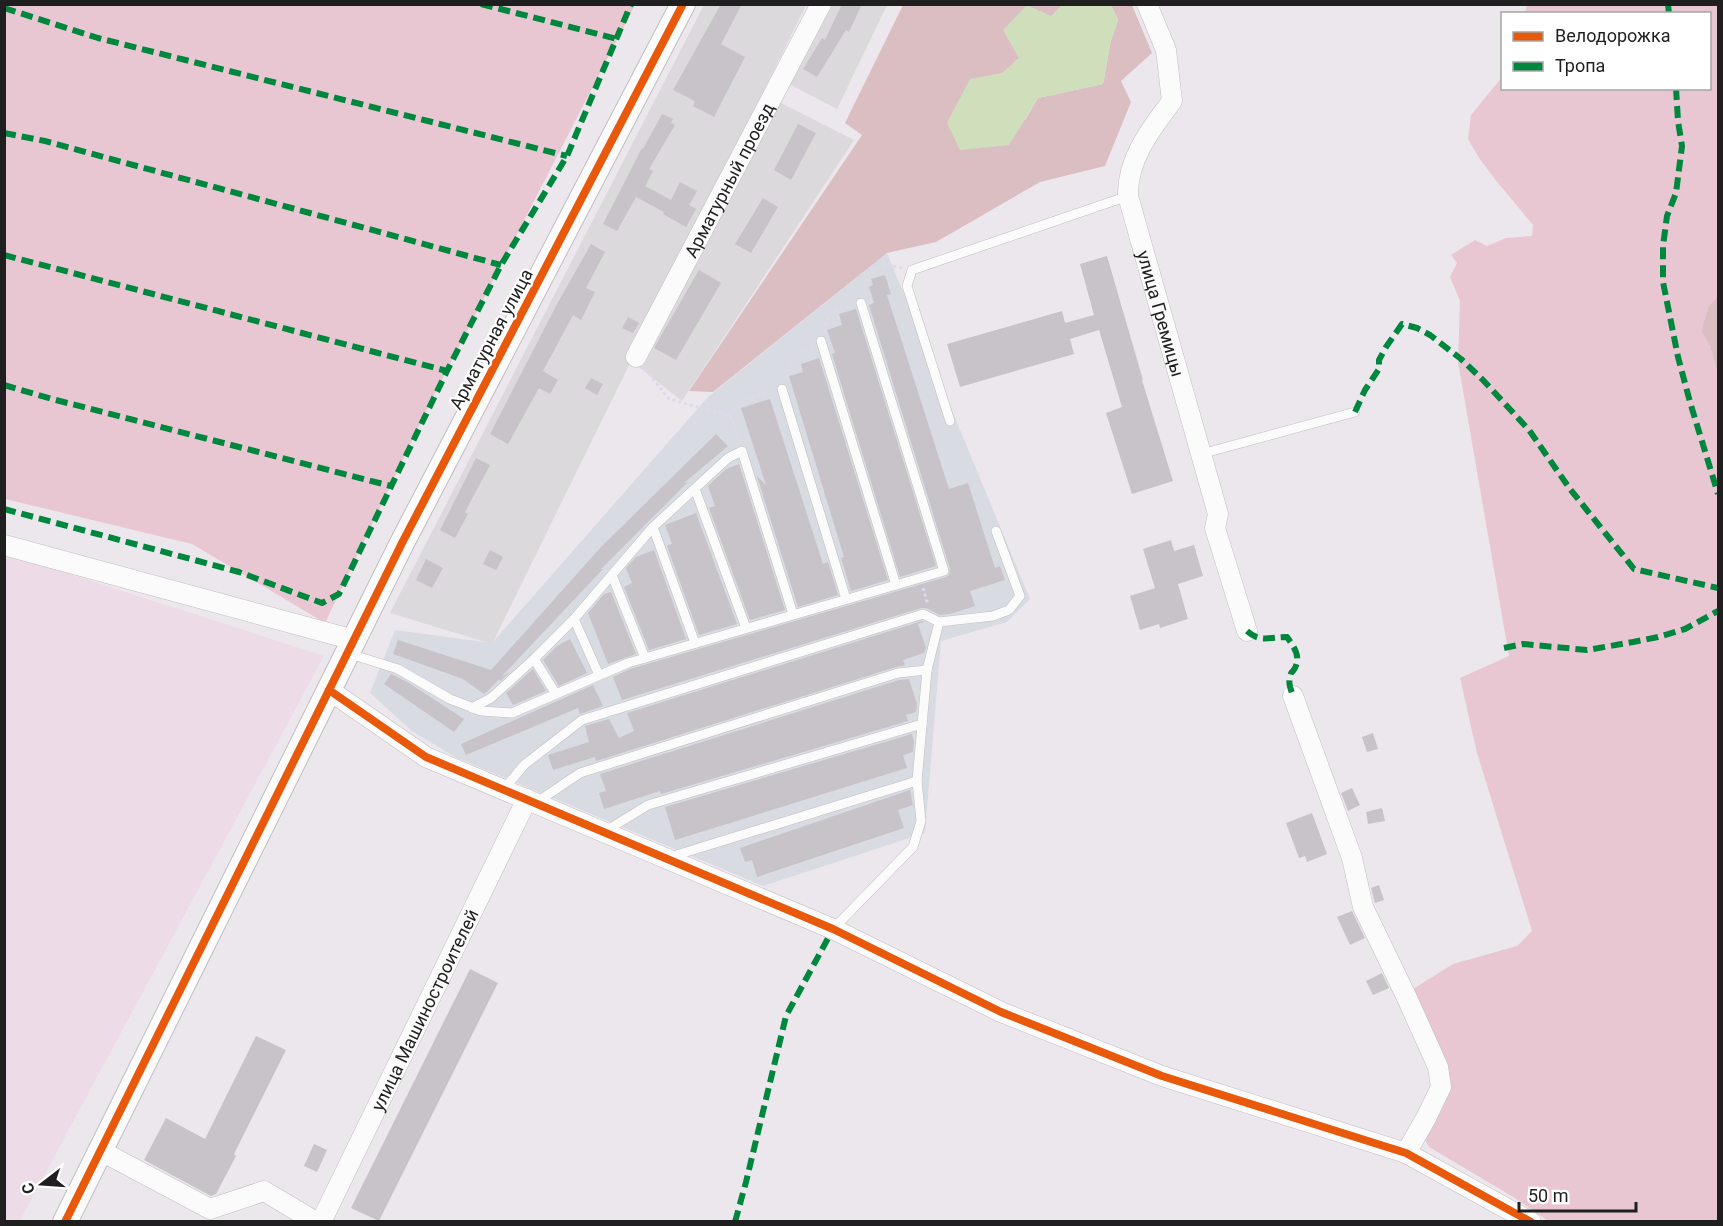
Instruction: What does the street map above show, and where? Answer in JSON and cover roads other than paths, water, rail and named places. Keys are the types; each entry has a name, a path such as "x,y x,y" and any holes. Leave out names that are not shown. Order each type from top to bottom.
{"street":[{"name":"Арматурная улица","path":"65,1221 407,532 683,4"},
{"name":"Арматурный проезд","path":"636,357 821,4"},
{"name":"улица Гремицы","path":"1147,4 1166,50 1172,101 1149,131 1136,158 1128,182 1128,196 1218,514 1215,528 1246,631"},
{"path":"4,545 351,646"},
{"path":"329,690 426,757 833,929 1001,1012 1162,1076 1406,1153 1531,1221"},
{"path":"1293,696 1352,858 1363,908 1438,1067 1441,1087 1406,1153"},
{"name":"улица Машиностроителей","path":"321,1221 532,801"},
{"path":"101,1151 210,1209 264,1191 316,1221"}],"lane":[{"path":"951,421 907,286 912,270 1128,196"},
{"path":"351,646 398,669 450,699 481,711 512,713 628,663 944,571 861,303"},
{"path":"821,341 896,585"},
{"path":"782,389 846,599"},
{"path":"1201,454 1354,412"},
{"path":"472,708 491,698 534,659 573,619 654,527 728,458 742,452 793,614"},
{"path":"695,489 746,628"},
{"path":"654,527 695,643"},
{"path":"504,789 524,765 582,720 923,614 936,620 993,616 1009,610 1020,596 996,531"},
{"path":"612,575 645,658"},
{"path":"573,619 599,675"},
{"path":"833,929 913,847 921,821 917,781 927,670 936,620"},
{"path":"534,659 556,694"},
{"path":"532,801 580,773 898,673 927,670"},
{"path":"604,832 648,805 922,724"},
{"path":"666,858 917,781"}]}
